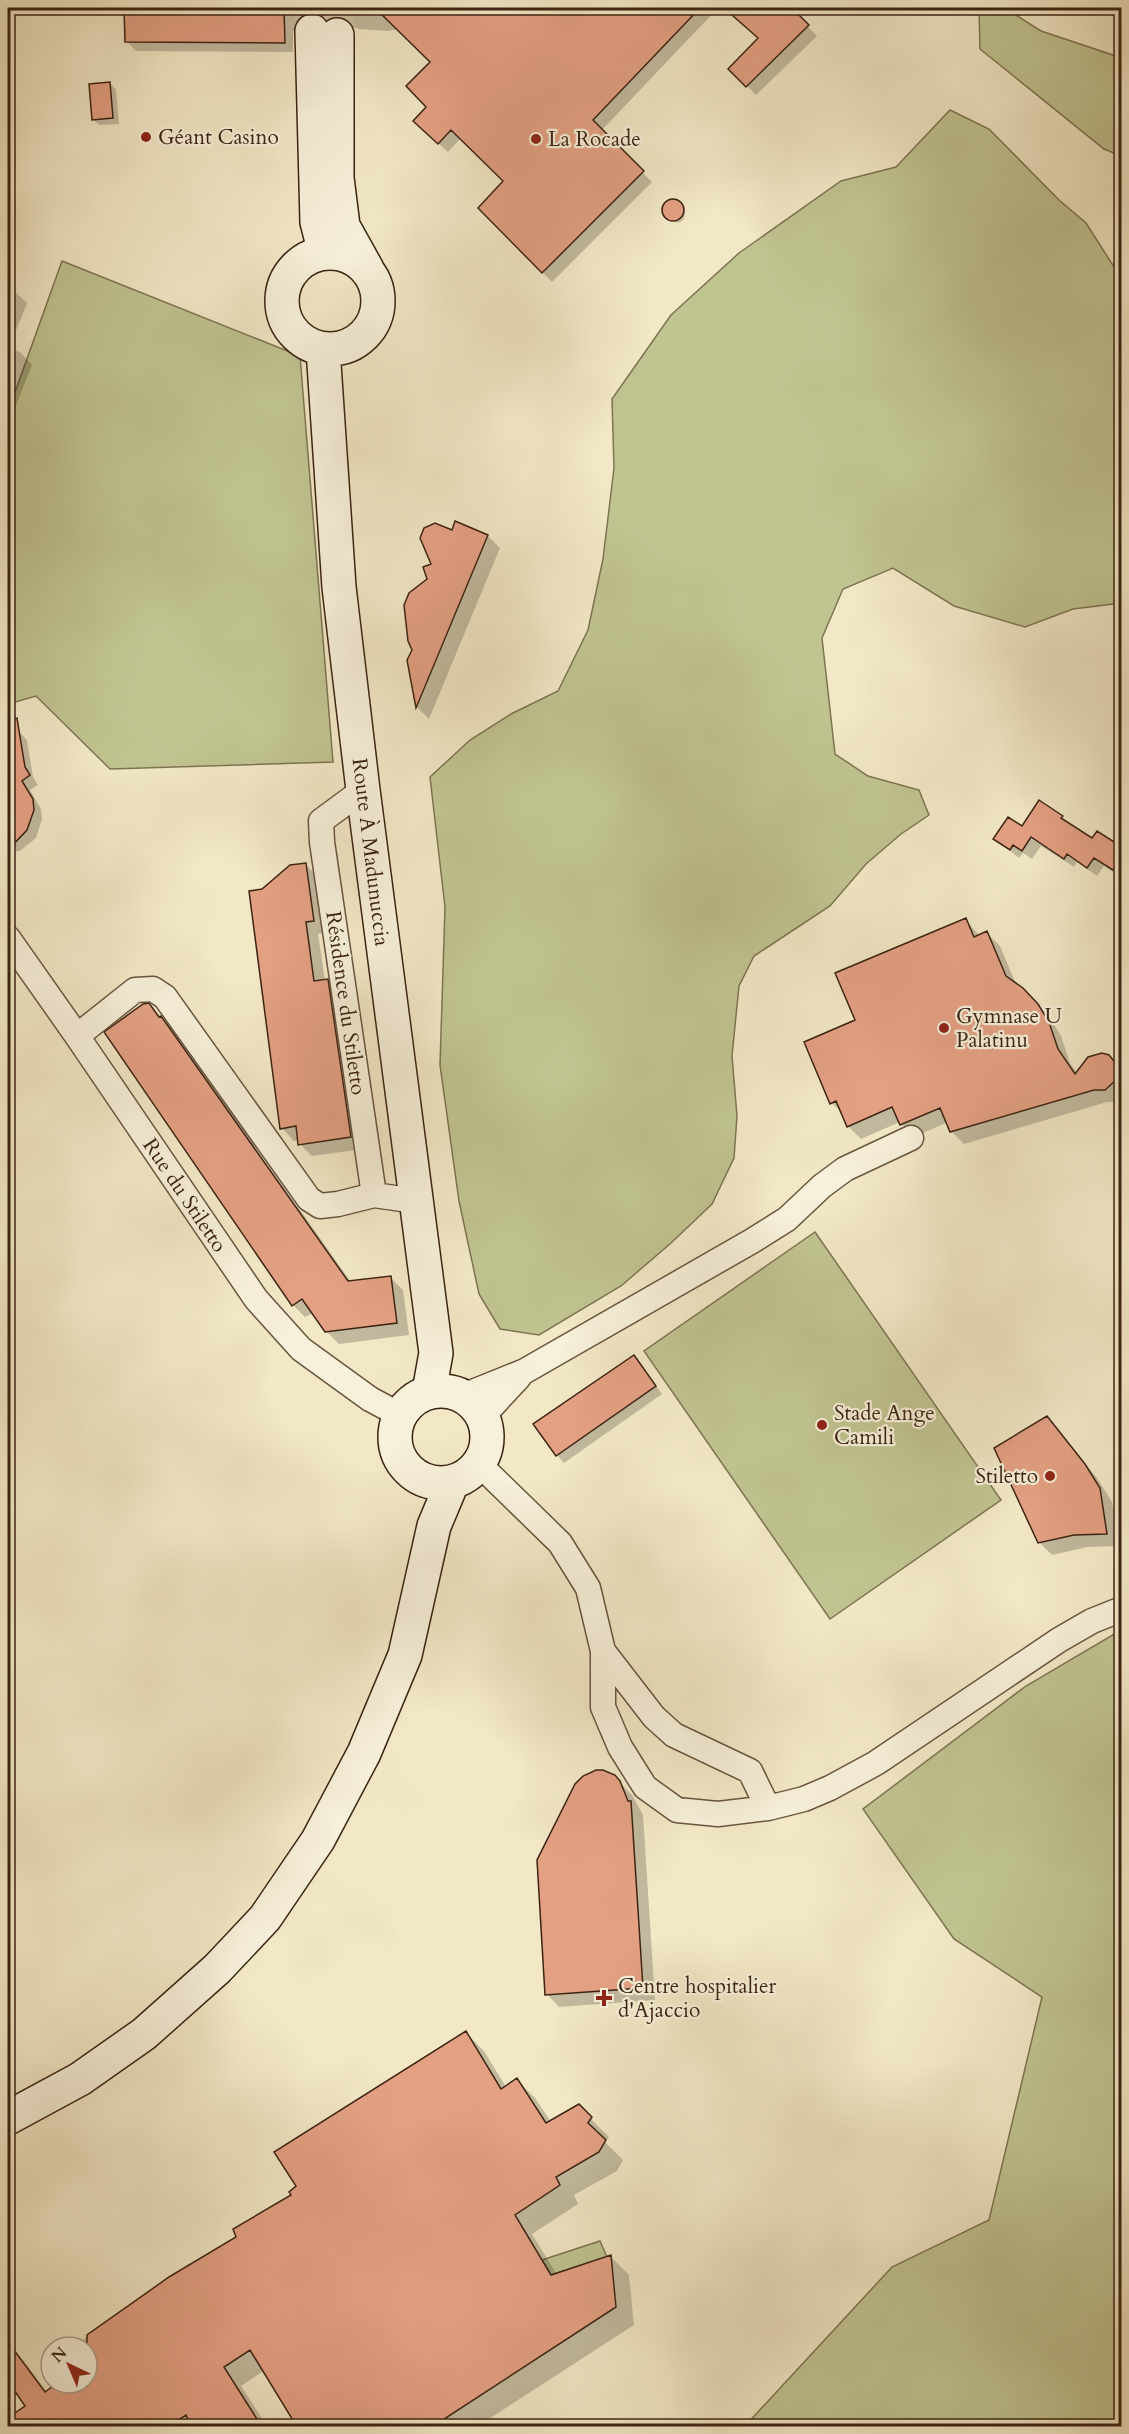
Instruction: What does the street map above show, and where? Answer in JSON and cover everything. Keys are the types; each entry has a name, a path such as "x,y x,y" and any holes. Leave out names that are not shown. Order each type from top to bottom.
{"main road":[{"path":"324,253 317,222 324,33 343,226 367,269 376,286 378,305 373,323 361,339 343,348 323,349 302,341 286,323 281,301 287,278 303,261 324,253 348,255 367,269"},
{"name":"Route À Madunuccia","path":"323,349 339,587 363,790 436,1353 457,1399"},
{"path":"457,1399 488,1441 479,1464 472,1473 437,1482 410,1472 400,1460 395,1445 395,1430 400,1415 407,1405 457,1399"},
{"path":"8,2118 80,2079 144,2034 217,1969 265,1918 318,1840 364,1753 405,1655 434,1526 437,1482"}],"street":[{"name":"Résidence du Stiletto","path":"363,790 321,821 322,842 374,1195"},
{"name":"Rue du Stiletto","path":"8,938 256,1299 301,1349 370,1399 400,1415"},
{"path":"77,1036 135,990 153,989 165,997 309,1199 320,1206 374,1195 416,1201"},
{"path":"457,1399 525,1371 752,1242 787,1219 822,1186 845,1169 911,1138"},
{"path":"479,1464 560,1543 588,1588 603,1651 603,1707 620,1747 645,1787 677,1810 717,1814 768,1808 830,1788 876,1763 1059,1640 1092,1621 1122,1609"},
{"path":"603,1651 654,1717 674,1735 750,1771 768,1808"}],"green space":[{"path":"979,8 1005,8 1041,31 1116,56 1121,49 1121,156 1104,149 980,49"},
{"path":"950,110 989,129 1059,200 1086,223 1121,278 1121,603 1073,609 1025,627 954,606 893,568 843,589 822,638 835,754 868,776 919,790 929,815 901,834 866,864 830,906 754,956 739,986 732,1056 737,1116 734,1158 712,1204 621,1286 539,1335 500,1329 479,1294 459,1201 440,1065 445,907 430,777 470,740 511,714 558,691 588,630 603,559 614,468 612,399 671,315 739,253 841,181 896,167"},
{"path":"62,261 300,356 333,762 110,769 36,696 8,704 8,412"},
{"name":"Stade Ange Camili","path":"815,1232 1001,1500 830,1619 644,1351"},
{"path":"1121,1630 1121,2426 745,2426 892,2267 989,2220 1042,1997 954,1939 863,1809 1026,1686"},
{"path":"600,2241 607,2257 551,2275 542,2260"}],"building":[{"path":"124,8 284,8 285,43 125,42"},
{"name":"La Rocade","path":"375,8 700,8 593,120 644,171 542,273 478,208 503,181 451,130 438,144 413,121 426,107 406,86 430,62"},
{"path":"724,8 792,8 809,25 746,87 728,69 758,38"},
{"path":"110,82 113,118 92,120 89,84"},
{"path":"673,199 681,202 684,210 681,218 673,221 665,218 662,210 665,202"},
{"path":"455,521 488,535 416,708 407,660 412,650 408,641 404,605 409,593 427,579 423,567 431,564 420,538 424,528 435,523 452,530"},
{"path":"17,718 25,767 30,775 22,781 33,799 34,810 27,830 8,850 8,719"},
{"path":"1039,800 1063,816 1061,818 1092,838 1097,831 1122,847 1122,858 1113,870 1094,858 1087,868 1067,854 1064,859 1031,837 1022,851 1013,845 1010,850 993,839 1008,817 1022,826"},
{"path":"306,863 314,921 306,922 314,981 328,979 351,1137 298,1145 296,1126 280,1129 249,891 262,889 290,865"},
{"name":"Gymnase U Palatinu","path":"966,918 974,937 987,931 1006,976 1023,988 1038,1004 1049,1022 1058,1049 1075,1074 1088,1057 1102,1053 1109,1055 1118,1066 1116,1080 1105,1090 1094,1090 950,1132 940,1108 900,1125 892,1107 847,1127 836,1101 830,1104 804,1042 855,1020 835,973"},
{"path":"149,1003 159,1017 161,1016 348,1281 391,1276 397,1323 325,1332 302,1299 292,1306 104,1032 143,1004"},
{"path":"634,1355 656,1386 556,1456 533,1424"},
{"name":"Stiletto","path":"1047,1416 1085,1464 1100,1488 1107,1534 1074,1535 1038,1543 994,1448"},
{"path":"596,1770 615,1775 628,1801 631,1801 643,1988 545,1995 537,1860 575,1784 583,1776"},
{"path":"466,2031 501,2089 517,2078 546,2123 579,2104 592,2117 588,2123 606,2140 599,2152 556,2177 560,2185 515,2215 551,2275 611,2255 616,2307 432,2427 297,2427 250,2350 224,2367 262,2427 192,2427 186,2415 167,2427 20,2427 12,2415 25,2406 8,2381 8,2342 39,2384 39,2395 99,2395 99,2335 87,2335 169,2277 236,2237 233,2229 291,2195 289,2192 296,2186 274,2152"}],"tunnel":[{"path":"311,8 312,31"},
{"path":"336,8 337,35"}],"place":[{"name":"Géant Casino","path":"146,137"},
{"name":"La Rocade","path":"536,139"},
{"name":"Gymnase U Palatinu","path":"944,1028"},
{"name":"Stade Ange Camili","path":"822,1425"},
{"name":"Stiletto","path":"1050,1476"},
{"name":"Centre hospitalier d'Ajaccio","path":"604,1998"}]}
